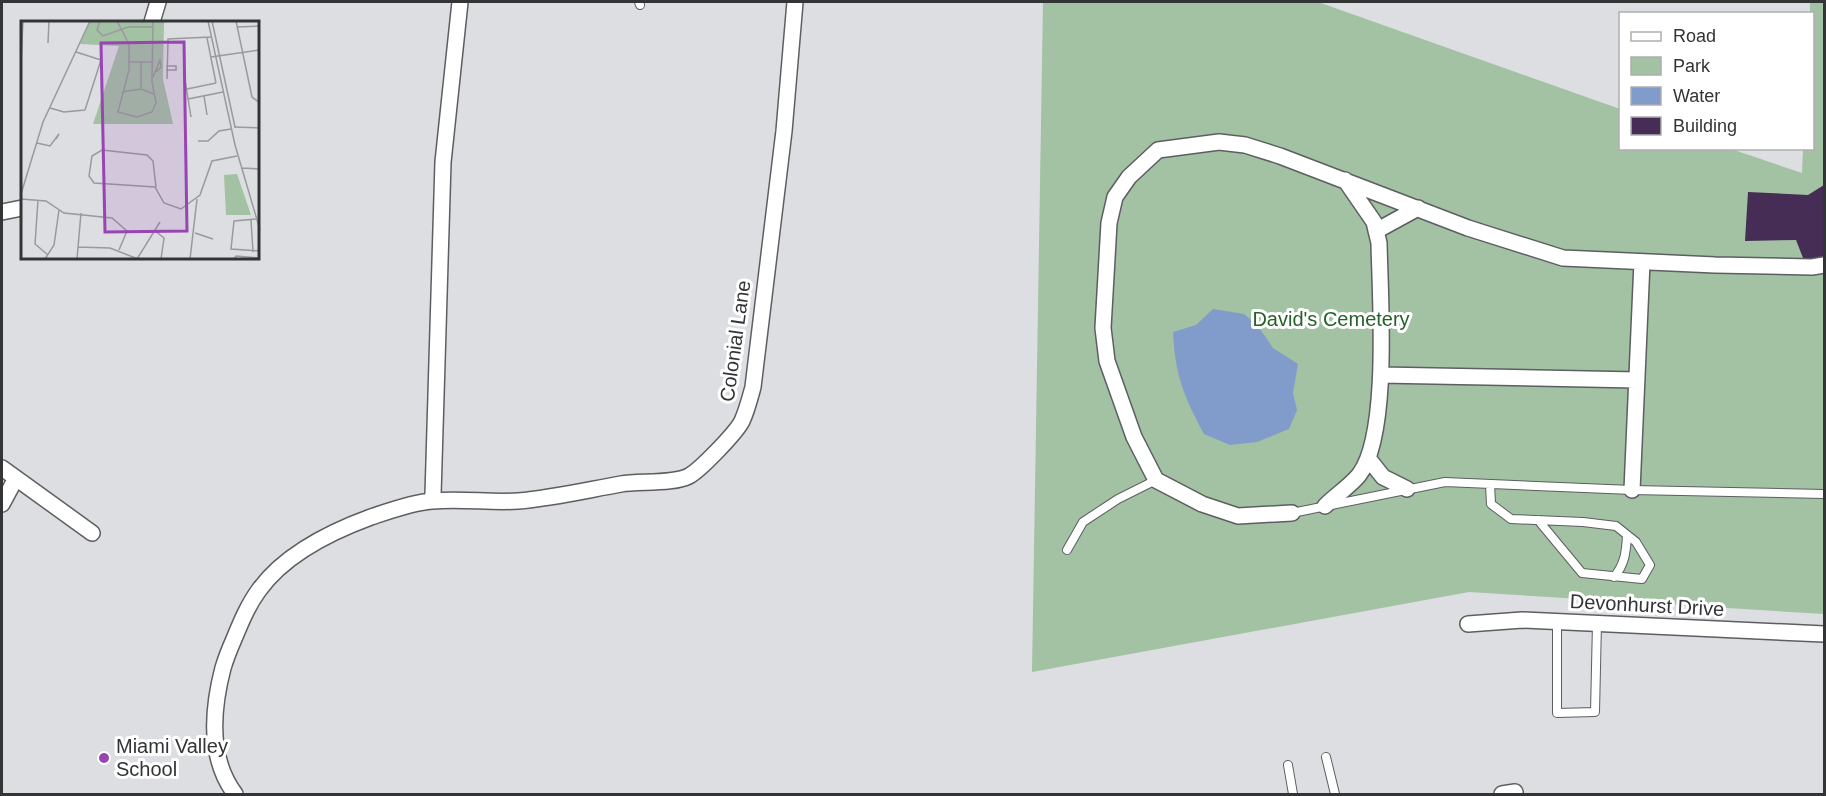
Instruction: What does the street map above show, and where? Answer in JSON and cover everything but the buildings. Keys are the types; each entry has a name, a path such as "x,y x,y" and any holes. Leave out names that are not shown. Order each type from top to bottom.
{"street":[{"path":"152,21 158,2"},
{"path":"430,501 433,495 437,405 443,162 460,2"},
{"name":"Colonial Lane","path":"235,795 222,772 216,752 215,704 224,663 243,617 259,590 293,556 350,525 385,512 430,501 517,501 630,483 677,480 689,476 718,450 741,424 753,387 784,131 795,2"},
{"path":"1292,513 1238,516 1202,504 1156,480 1134,437 1107,361 1104,317 1109,223 1115,197 1129,177 1158,150 1219,142 1245,145 1345,180 1468,228 1563,258 1746,266 1812,267 1824,265"},
{"path":"1324,506 1359,475 1368,458 1376,420 1381,375 1379,243 1374,222 1345,180"},
{"path":"2,212 21,208"},
{"path":"1376,231 1418,208"},
{"path":"1632,490 1642,262"},
{"path":"1381,375 1637,380"},
{"path":"1368,458 1383,477 1407,489"},
{"path":"2,468 92,533"},
{"path":"2,504 16,478"},
{"name":"Devonhurst Drive","path":"1468,624 1522,620 1824,634"}],"lane":[{"path":"1067,550 1083,522 1118,499 1156,480"},
{"path":"1292,513 1445,482 1632,490 1824,494"},
{"path":"1490,484 1491,504 1511,519 1538,520 1583,522 1616,526 1636,542 1650,565 1642,579 1582,573 1538,520"},
{"path":"1614,577 1621,568 1626,555 1627,536"},
{"path":"1557,621 1557,713 1595,712 1597,623"},
{"path":"1326,757 1335,795"},
{"path":"1288,765 1293,795"}],"green space":[{"name":"David's Cemetery","path":"1043,2 1318,2 1619,109 1619,150 1734,150 1802,173 1803,150 1814,150 1814,12 1810,12 1810,2 1824,2 1824,614 1469,592 1032,672"}],"water":[{"path":"1213,309 1244,314 1258,326 1273,348 1298,364 1293,393 1297,410 1289,429 1257,442 1230,445 1204,434 1178,373 1173,332 1196,325"}],"place":[{"name":"Miami Valley School","path":"104,758"}]}
